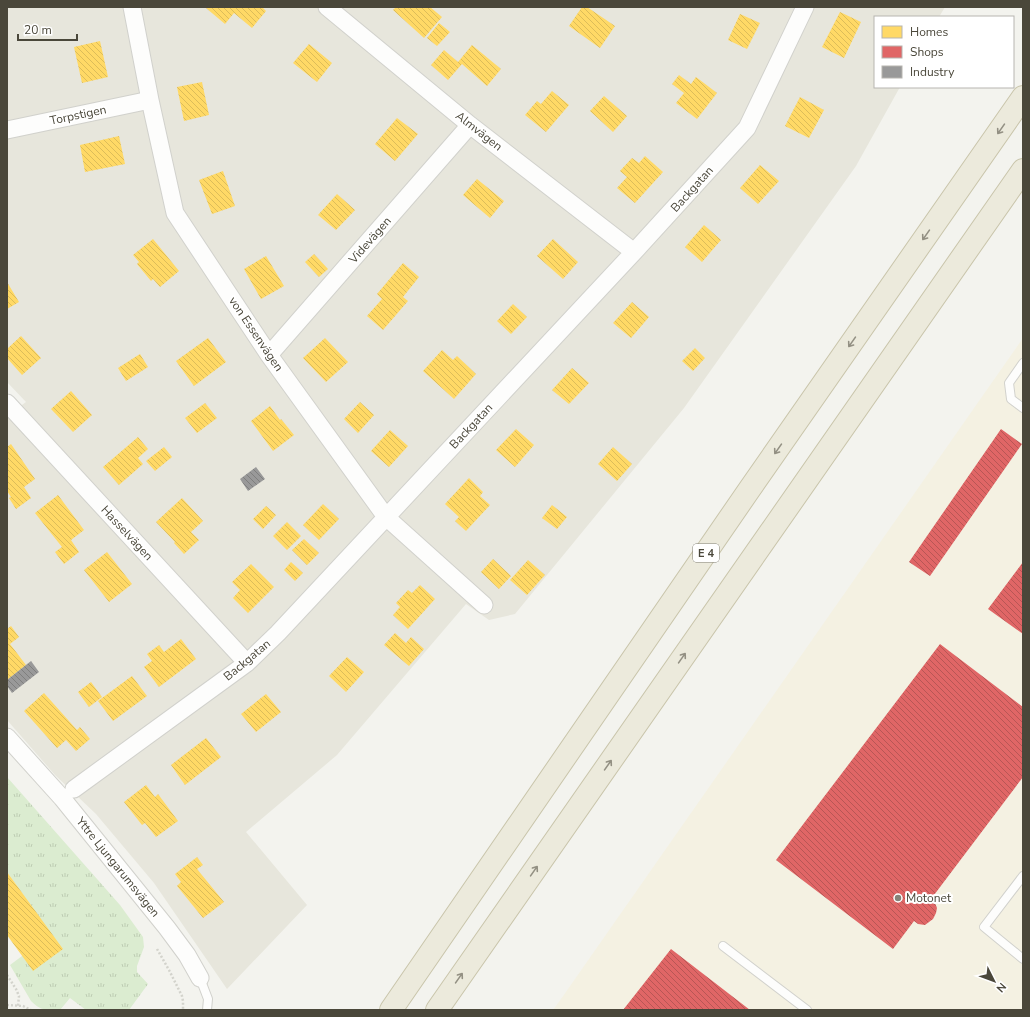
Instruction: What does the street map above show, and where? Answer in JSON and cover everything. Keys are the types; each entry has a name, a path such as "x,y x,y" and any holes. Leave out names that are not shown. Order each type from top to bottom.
{"highway":[{"name":"E 4","path":"391,1010 754,483 1023,97"},
{"path":"437,1010 1023,170"}],"street":[{"name":"von Essenvägen","path":"132,7 150,100 175,213 269,355 386,517 484,605"},
{"name":"Almvägen","path":"328,7 470,125 634,252"},
{"name":"Backgatan","path":"74,789 247,662 278,633 634,252 747,128 805,7"},
{"name":"Torpstigen","path":"7,130 150,100"},
{"name":"Videvägen","path":"269,355 470,125"},
{"name":"Hasselvägen","path":"7,403 247,662"},
{"name":"Yttre Ljungarumsvägen","path":"7,737 62,798 167,928 187,955 200,978"}],"lane":[{"path":"1023,364 1009,383 1011,399 1023,408"},
{"path":"1023,876 984,927 1023,959"},
{"path":"723,946 807,1010"},
{"name":"Yttre Ljungarumsvägen","path":"200,978 208,999 207,1010"}],"path":[{"path":"7,975 19,996 18,1006"},
{"path":"7,1005 23,1006 30,1010"}],"shaded area":[{"path":"7,7 945,7 940,16 874,16 874,88 899,88 856,166 684,408 515,614 489,620 466,604 337,755 246,832 307,905 227,989 154,883 96,814 55,775 7,720 7,416 26,402 7,382"},
{"path":"1023,338 1023,1010 553,1010 561,999"}],"green space":[{"path":"7,777 120,905 143,937 144,947 137,966 137,972 148,984 129,1010 86,1010 70,998 60,1010 47,1010 41,1008 31,1001 10,965 22,956 62,949 7,872"}],"building: Homes":[{"path":"262,7 266,11 252,28 234,13 225,24 206,8"},
{"path":"396,7 430,7 442,17 424,38 393,10"},
{"path":"582,7 587,7 615,26 600,48 569,26"},
{"path":"840,12 861,22 844,58 822,47"},
{"path":"740,14 760,23 747,49 728,40"},
{"path":"439,23 450,32 437,46 427,38"},
{"path":"100,41 108,77 82,83 74,47"},
{"path":"309,44 332,63 317,82 293,63"},
{"path":"472,45 501,69 487,86 462,64 448,80 431,65 444,50 458,62"},
{"path":"679,75 691,84 696,77 717,93 697,119 676,103 684,93 672,84"},
{"path":"202,82 209,115 184,121 177,87"},
{"path":"552,91 569,105 546,132 525,115 537,101 541,104"},
{"path":"604,96 627,116 613,132 590,111"},
{"path":"800,97 824,110 809,138 785,126"},
{"path":"397,118 418,134 395,161 375,144"},
{"path":"119,136 125,164 85,172 80,145"},
{"path":"645,156 663,172 635,203 617,188 627,177 620,171 632,158 639,163"},
{"path":"760,165 779,181 758,204 740,188"},
{"path":"223,171 235,206 212,214 199,180"},
{"path":"477,179 504,201 490,218 463,195"},
{"path":"337,194 355,210 336,230 318,215"},
{"path":"704,225 721,240 702,262 685,247"},
{"path":"153,239 179,271 160,287 153,279 151,281 137,264 139,262 133,255"},
{"path":"553,239 578,262 563,279 537,256"},
{"path":"314,254 328,269 319,277 305,262"},
{"path":"266,256 284,286 261,299 244,269"},
{"path":"403,263 419,277 403,297 408,301 383,330 367,316 382,299 377,294"},
{"path":"7,282 19,302 7,309"},
{"path":"632,302 649,317 631,338 613,323"},
{"path":"513,304 527,317 511,334 497,321"},
{"path":"21,336 41,358 22,375 7,358 7,349"},
{"path":"208,338 226,362 194,386 176,361"},
{"path":"325,338 348,362 326,382 303,358"},
{"path":"695,348 705,358 693,371 682,361"},
{"path":"442,350 453,360 457,356 476,374 454,399 423,371"},
{"path":"140,354 148,367 126,381 118,368"},
{"path":"572,368 589,383 569,404 552,390"},
{"path":"71,391 92,415 73,432 51,409"},
{"path":"360,402 374,415 358,433 344,419"},
{"path":"205,403 217,418 197,433 185,418"},
{"path":"270,406 280,420 281,419 294,435 273,451 251,421"},
{"path":"516,429 534,445 515,467 496,450"},
{"path":"390,430 408,446 389,467 371,451"},
{"path":"138,437 148,449 138,458 143,464 119,485 103,467"},
{"path":"11,444 35,479 24,487 31,498 16,509 9,498 11,497 7,491 7,447"},
{"path":"164,447 172,457 155,471 146,461"},
{"path":"613,447 632,464 617,481 598,464"},
{"path":"469,478 483,492 480,496 490,505 466,531 455,521 459,517 445,504"},
{"path":"58,495 84,530 71,540 79,552 64,564 55,552 62,547 35,513"},
{"path":"182,498 203,521 191,532 199,540 184,554 156,522"},
{"path":"323,504 339,519 319,540 303,525"},
{"path":"552,505 567,517 557,529 542,518"},
{"path":"266,506 276,515 263,529 253,519"},
{"path":"287,522 301,536 287,550 273,536"},
{"path":"304,539 319,553 307,565 292,550"},
{"path":"107,552 132,584 109,602 84,570"},
{"path":"493,559 511,576 499,589 481,572"},
{"path":"528,560 545,575 527,595 510,580"},
{"path":"291,562 303,573 295,581 284,570"},
{"path":"251,564 274,587 248,613 233,598 240,590 232,582"},
{"path":"420,585 435,599 408,629 393,615 400,607 396,603 408,590 412,593"},
{"path":"11,626 19,637 10,644 26,665 7,680 7,629"},
{"path":"395,633 406,643 411,637 424,649 409,666 384,645"},
{"path":"181,639 196,659 159,687 144,667 152,661 147,654 159,645 164,652"},
{"path":"347,657 364,672 346,692 329,676"},
{"path":"132,676 147,696 113,721 98,701"},
{"path":"91,682 102,697 89,707 78,692"},
{"path":"44,693 77,730 80,727 90,739 76,751 66,740 57,748 24,711"},
{"path":"266,694 281,712 256,732 241,714"},
{"path":"206,738 221,757 185,785 171,765"},
{"path":"146,785 155,797 158,794 178,821 156,837 145,823 142,825 124,802"},
{"path":"197,857 203,865 197,869 224,902 203,918 177,886 181,882 175,874"},
{"path":"7,872 63,949 33,971 7,935"}],"building: Shops":[{"path":"1001,429 1022,444 930,576 909,562"},
{"path":"1023,562 1023,634 988,609"},
{"path":"940,644 1023,707 1023,777 931,899 937,908 933,919 925,925 918,924 914,921 893,949 776,860"},
{"path":"671,949 750,1010 623,1010"}],"building: Industry":[{"path":"256,467 265,479 248,491 240,479"},
{"path":"31,661 39,672 12,693 7,686 7,680"}],"place":[{"name":"Motonet","path":"898,898"}]}
